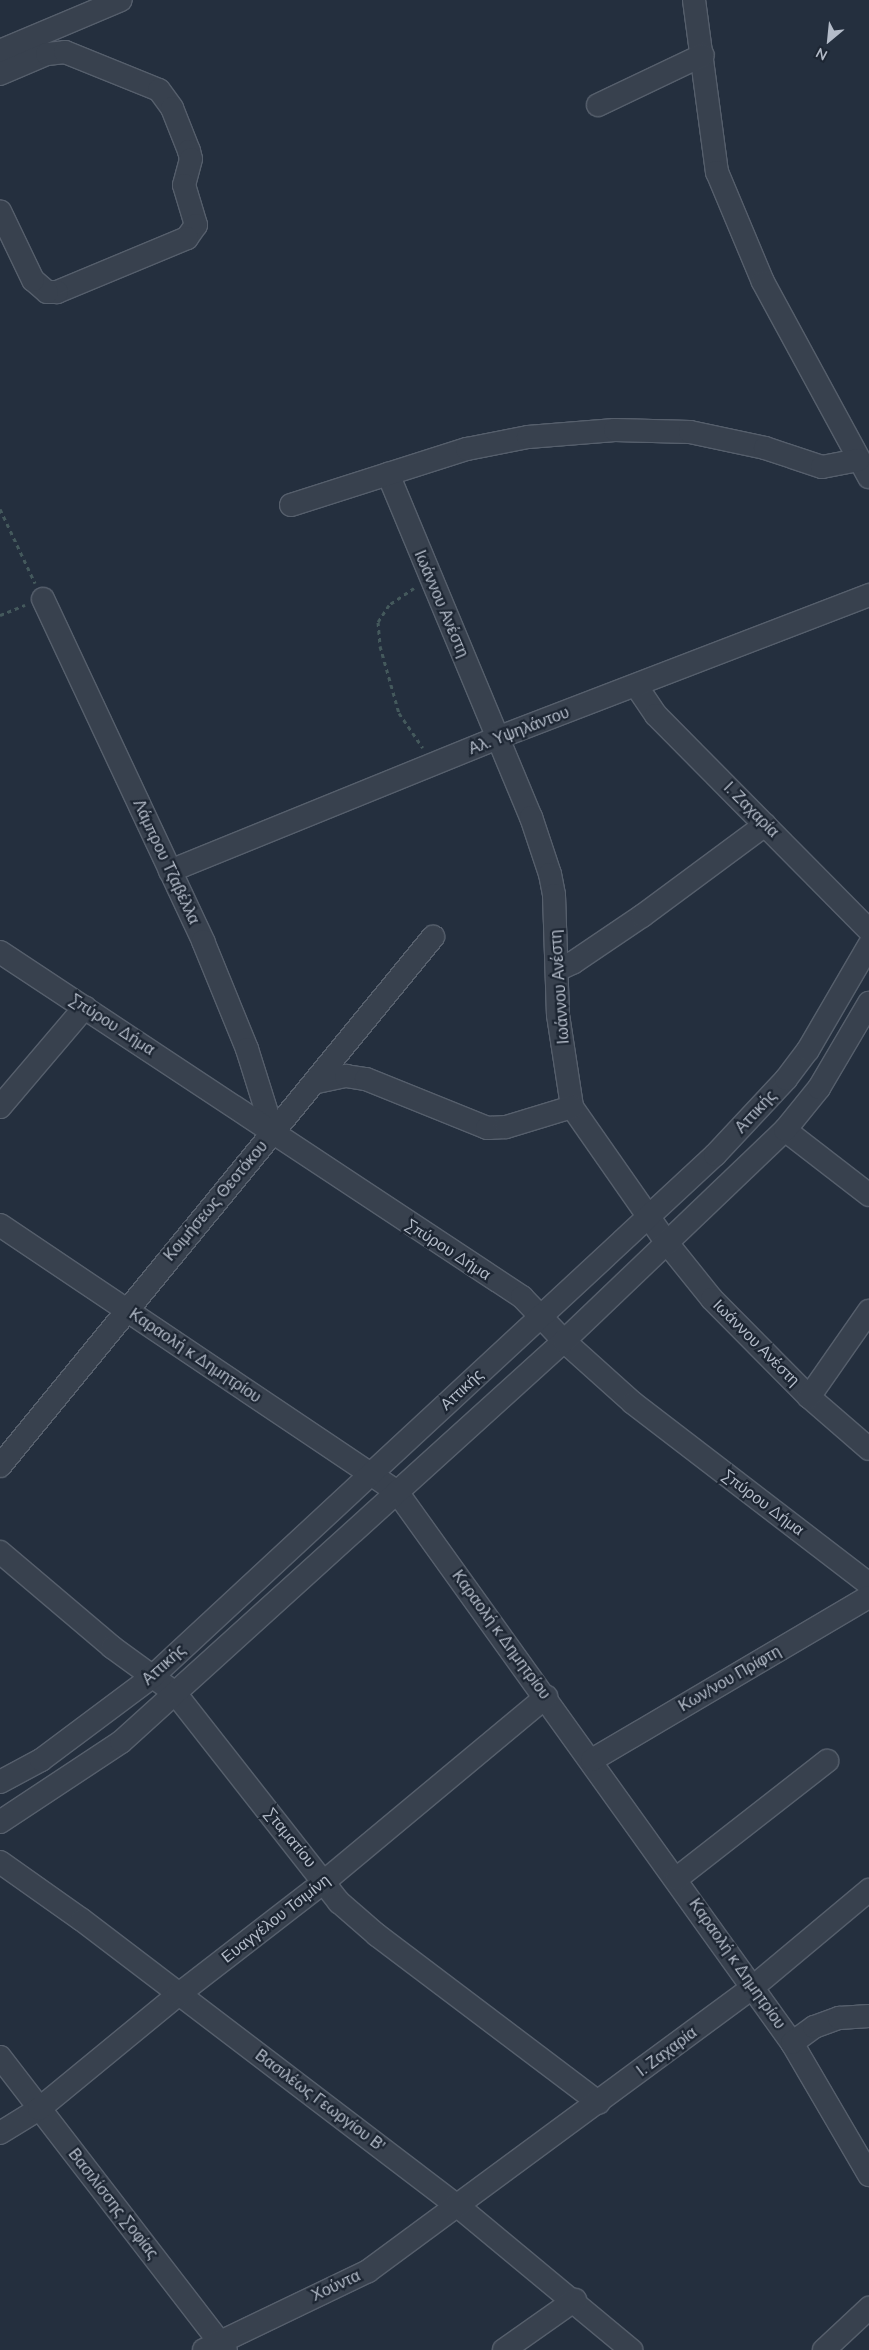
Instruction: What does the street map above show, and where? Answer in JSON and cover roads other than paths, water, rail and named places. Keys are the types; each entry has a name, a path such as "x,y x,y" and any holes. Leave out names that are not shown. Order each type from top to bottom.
{"street":[{"path":"0,74 43,44 121,0"},
{"path":"694,0 703,55 717,172 734,218 763,282 863,468"},
{"path":"0,51 43,44 76,54 148,84 166,97 191,159 184,185 196,225 187,238 57,292 47,292 33,280 0,211"},
{"path":"598,105 703,55"},
{"path":"292,505 467,449 537,436 616,430 690,432 746,444 822,466 863,468"},
{"name":"Ιωάννου Ανέστη","path":"388,474 430,579 498,738 550,874 557,970 558,1015 572,1107 667,1243 712,1299 809,1397 869,1450"},
{"name":"Αλ. Υψηλάντου","path":"170,871 498,738 637,687 869,595"},
{"name":"Λάμπρου Τζαβέλλα","path":"43,599 170,871 248,1049 273,1132"},
{"name":"Ι. Ζαχαρία","path":"637,687 656,715 869,930"},
{"path":"557,970 574,962 642,916 765,825"},
{"name":"Κοιμήσεως Θεοτόκου","path":"0,1466 126,1309 317,1082 433,937"},
{"name":"Αττικής","path":"0,1782 42,1760 152,1677 371,1476 541,1315 715,1155 786,1079 808,1050 869,945"},
{"name":"Σπύρου Δήμα","path":"0,952 522,1298 541,1315 564,1341 633,1403 869,1584"},
{"name":"Αττικής","path":"0,1822 121,1742 564,1341 785,1130 819,1088 869,1003"},
{"path":"0,1108 85,1007"},
{"path":"317,1082 346,1076 366,1079 487,1128 506,1127 572,1107"},
{"path":"785,1130 869,1195"},
{"name":"Καραολή κ Δημητρίου","path":"0,1225 397,1492 592,1760 792,2043 869,2176"},
{"path":"809,1397 869,1311"},
{"name":"Σταματίου","path":"0,1552 112,1647 175,1693 325,1881 339,1902 377,1935 599,2103"},
{"name":"Κων/νου Πρίφτη","path":"592,1760 869,1597"},
{"name":"Ευαγγέλου Τσιμίνη","path":"0,2133 39,2109 179,1994 325,1881 546,1698"},
{"path":"676,1879 827,1761"},
{"name":"Βασιλέως Γεωργίου Β'","path":"6,1872 179,1994 459,2207 575,2300 631,2350"},
{"name":"Ι. Ζαχαρία","path":"459,2207 752,1988 869,1890"},
{"path":"792,2043 814,2027 839,2018 869,2016"},
{"name":"Βασιλίσσης Σοφίας","path":"0,2057 217,2347"},
{"name":"Χούντα","path":"217,2347 368,2271 459,2207"},
{"path":"504,2350 575,2300"},
{"path":"824,2350 869,2308"}]}
